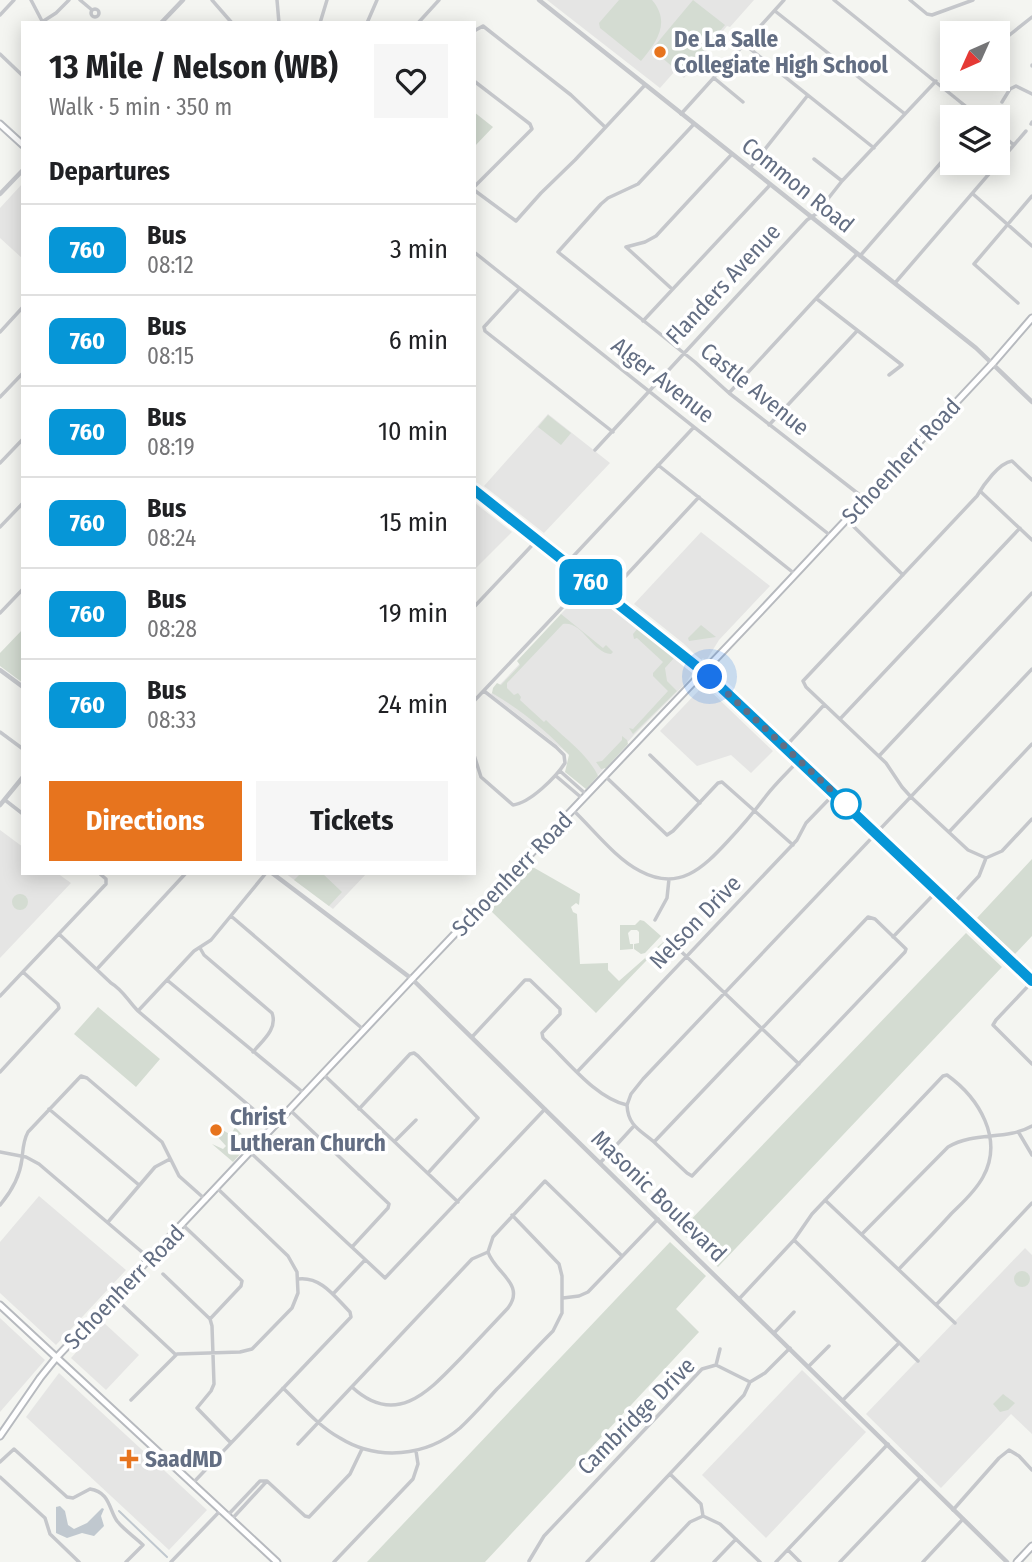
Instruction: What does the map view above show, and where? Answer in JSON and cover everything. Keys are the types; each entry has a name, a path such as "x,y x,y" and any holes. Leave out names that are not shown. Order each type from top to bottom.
{"main road":[{"path":"0,124 21,143"},
{"name":"Schoenherr Road","path":"0,1436 57,1358 704,672 993,363 1032,317"},
{"path":"476,492 704,672 1032,981"},
{"path":"0,1306 277,1562"},
{"path":"1017,1562 1032,1546"}],"street":[{"path":"0,15 14,0"},
{"path":"31,0 42,21"},
{"path":"44,21 69,0"},
{"path":"80,0 92,10"},
{"path":"163,21 183,0"},
{"path":"212,0 230,21"},
{"path":"277,0 279,21"},
{"path":"321,21 327,0"},
{"path":"368,21 377,0"},
{"path":"420,21 439,0"},
{"name":"Common Road","path":"539,0 993,363 1031,400"},
{"path":"681,114 784,0"},
{"path":"834,0 965,105"},
{"path":"910,0 929,15 973,0"},
{"path":"775,11 905,114"},
{"path":"1010,35 1032,17"},
{"path":"476,30 483,26 571,95 605,127"},
{"path":"744,44 873,148"},
{"path":"0,54 21,74"},
{"path":"714,78 743,102"},
{"name":"Flanders Avenue","path":"595,450 650,392 683,352 816,214 842,181 936,81"},
{"path":"476,83 530,124 532,129 476,187"},
{"path":"476,191 516,221 645,85"},
{"path":"1010,89 1016,86 1032,94"},
{"path":"1002,102 1009,91"},
{"path":"749,169 808,95"},
{"name":"Castle Avenue","path":"694,124 638,184 604,201 558,252 683,352 729,393 865,499"},
{"path":"895,284 1026,131"},
{"path":"1010,142 1014,145"},
{"path":"672,289 626,247 656,236 732,154"},
{"path":"814,159 842,181"},
{"path":"729,393 859,255 940,164"},
{"path":"0,194 21,172"},
{"path":"643,321 770,185"},
{"path":"972,194 1032,246"},
{"path":"1018,303 974,264 1032,196"},
{"name":"Alger Avenue","path":"476,254 831,536"},
{"path":"519,289 484,327 485,331 613,432"},
{"path":"816,299 902,365 888,375 893,360"},
{"path":"0,332 21,309"},
{"path":"769,425 857,331"},
{"path":"0,397 21,375"},
{"path":"567,563 694,427"},
{"path":"0,463 21,441"},
{"path":"986,858 972,852 911,797 879,756 803,684 804,679 1006,461 1010,460 1032,480"},
{"path":"658,465 795,574"},
{"path":"980,491 1032,540"},
{"path":"608,595 699,497"},
{"path":"0,527 21,505"},
{"path":"846,519 903,575"},
{"path":"839,719 1020,528"},
{"path":"476,605 537,540"},
{"path":"476,699 589,580"},
{"path":"0,613 21,591"},
{"path":"879,756 1032,593"},
{"path":"1027,598 1032,603"},
{"path":"654,1142 870,917 907,950 692,1176 634,1127 628,1118 627,1105 631,1094 643,1079 1032,669"},
{"path":"0,670 21,686"},
{"path":"476,761 481,776 513,805 527,800 556,776 565,763 564,755 484,691"},
{"path":"785,747 825,705"},
{"path":"0,732 21,748"},
{"path":"949,832 1032,744"},
{"path":"650,755 700,803"},
{"path":"573,810 634,868 668,879 684,876 704,866 799,760"},
{"path":"560,771 585,797"},
{"path":"556,776 585,797"},
{"path":"605,776 667,835 720,782 793,845"},
{"path":"0,805 21,780"},
{"name":"Nelson Drive","path":"578,1071 793,845 806,823 834,794"},
{"path":"5,800 21,812"},
{"path":"952,905 979,876 986,858 1002,851 1032,819"},
{"path":"0,996 107,881 101,875"},
{"path":"97,969 184,875"},
{"path":"138,1011 200,947 211,940 264,875"},
{"name":"Masonic Boulevard","path":"275,875 412,979 1007,1562"},
{"path":"655,919 667,898 668,879"},
{"path":"893,937 937,891"},
{"path":"232,916 364,1030"},
{"path":"59,933 120,988 138,1011 274,1128"},
{"path":"668,939 799,1063"},
{"path":"200,947 204,955 272,1013 273,1027 253,1052"},
{"path":"0,1072 60,1007 23,972"},
{"path":"471,1037 527,979 560,1009 560,1014 541,1036 605,1096 627,1105"},
{"path":"167,980 305,1094"},
{"path":"1032,981 995,1021 994,1028 1032,1064"},
{"path":"359,1108 410,1054 418,1056 478,1118 428,1173"},
{"path":"1027,1060 1032,1055"},
{"path":"323,1074 458,1202"},
{"path":"739,1299 794,1240 825,1200 943,1076 947,1075 979,1107 985,1119 990,1136 989,1161 978,1184 899,1269"},
{"path":"0,1205 15,1183 25,1138 81,1076 87,1077 162,1142 179,1176 206,1200"},
{"path":"49,1109 139,1185"},
{"path":"251,1153 385,1278 545,1109"},
{"path":"290,1110 390,1205 351,1247"},
{"path":"395,1142 415,1119"},
{"path":"862,1234 942,1151 965,1139 1019,1133 1032,1126"},
{"path":"600,1163 634,1127"},
{"path":"1019,1133 1032,1155"},
{"path":"0,1152 22,1156 39,1164 151,1259"},
{"path":"108,1223 158,1164 170,1159"},
{"path":"352,1387 366,1398 389,1405 411,1402 430,1390 508,1308 514,1299 512,1284 492,1262 488,1252 493,1237 545,1181 622,1256"},
{"path":"114,1297 175,1354 246,1351 256,1347 292,1308 298,1293 298,1279 288,1256 217,1188"},
{"path":"825,1200 955,1323"},
{"path":"936,1305 1032,1203"},
{"path":"283,1388 338,1437 362,1448 390,1453 416,1451 442,1441 467,1421 553,1331 561,1317 563,1298 559,1264 512,1215"},
{"path":"563,1298 588,1292 658,1219"},
{"path":"183,1224 242,1283 210,1319"},
{"path":"794,1240 918,1361"},
{"path":"298,1444 472,1259 488,1252"},
{"path":"332,1294 365,1260"},
{"path":"163,1273 210,1319 213,1387 197,1408 231,1443"},
{"path":"192,1484 351,1315 317,1281 298,1279"},
{"path":"774,1333 794,1312"},
{"path":"843,1401 899,1343"},
{"path":"808,1367 829,1346"},
{"path":"587,1562 744,1395 750,1382 765,1373 790,1348"},
{"path":"716,1365 720,1349"},
{"path":"131,1400 175,1354"},
{"name":"Cambridge Drive","path":"523,1562 530,1562 544,1536 702,1369 716,1365 750,1382"},
{"path":"776,1562 888,1444"},
{"path":"229,1518 267,1481 309,1517 350,1474 362,1448"},
{"path":"2,1460 12,1450 18,1451 69,1498 90,1489 97,1491 112,1506 117,1521 143,1545 126,1562"},
{"path":"953,1510 1009,1450 1032,1470"},
{"path":"334,1562 412,1479 418,1464 416,1451"},
{"path":"0,1452 2,1460"},
{"path":"670,1474 701,1504 703,1516"},
{"path":"839,1562 921,1476"},
{"path":"0,1477 45,1518 51,1536 79,1562"},
{"path":"171,1562 221,1510"},
{"path":"652,1562 690,1522 703,1516 717,1521 760,1562"},
{"path":"923,1562 963,1519"},
{"path":"714,1562 736,1539"},
{"path":"788,1550 800,1562"}],"shaded area":[{"name":"De La Salle Collegiate High School","path":"547,0 754,0 730,27 727,26 684,78 675,71 660,88"},
{"path":"619,0 652,0 661,16 657,39 641,61 600,28 599,23"},
{"path":"693,0 725,25 683,76 652,49"},
{"path":"476,114 493,127 476,145"},
{"path":"21,185 21,257 0,238 0,208"},
{"path":"548,414 610,463 544,533 484,486"},
{"path":"548,415 571,433 561,445 538,427"},
{"path":"476,504 512,532 476,568"},
{"path":"701,532 770,586 719,640 706,661 703,658 701,660 634,604"},
{"path":"588,586 693,672 686,683 597,776 491,694 563,618 560,615"},
{"path":"561,614 603,648 606,645 613,652 604,652 576,627 563,624 507,683 507,688 514,695 518,693 520,700 544,722 546,720 588,760 598,776 586,789 565,772 569,755 544,730 492,693 497,683 501,685 520,665 517,661"},
{"path":"701,625 716,637 689,641 688,638"},
{"path":"638,628 673,655 674,658 665,668 667,681 677,691 633,734 629,728 633,729 668,691 653,676 663,662 637,638 634,639 633,634"},
{"path":"21,631 21,682 0,666 0,653"},
{"path":"704,685 773,751 751,773 731,755 697,766 660,731"},
{"path":"622,736 628,744 606,768 601,769 596,762 602,761 622,740"},
{"path":"0,830 21,846 21,875 60,875 71,883 0,958"},
{"path":"1032,859 1032,936 1015,954 977,918"},
{"path":"531,866 580,894 579,905 576,903 571,907 577,914 580,964 608,963 608,970 619,981 669,937 596,1013 490,910"},
{"path":"288,875 365,875 333,909"},
{"path":"299,875 324,875 342,892 329,906 294,880"},
{"path":"17,894 23,894 28,902 26,908 17,910 12,905 12,899"},
{"path":"640,920 661,936 641,954 634,949 634,944 639,943 639,932 631,930 628,933 633,949 620,950 620,925 635,925"},
{"path":"966,933 1002,967 718,1267 680,1231"},
{"path":"98,1007 160,1059 136,1087 74,1034"},
{"path":"235,1127 250,1143 233,1162 212,1144 223,1149 226,1146 216,1135 221,1129 231,1135"},
{"path":"39,1196 126,1270 56,1345 0,1293 0,1242"},
{"path":"670,1242 706,1276 676,1309 699,1332 485,1562 367,1562"},
{"path":"1025,1248 1032,1255 1032,1434 1011,1414 941,1488 866,1414"},
{"path":"1019,1271 1025,1271 1030,1279 1028,1285 1019,1287 1014,1282 1014,1276"},
{"path":"0,1318 45,1360 0,1412"},
{"path":"103,1322 139,1355 106,1390 71,1358"},
{"path":"802,1370 866,1432 766,1538 702,1475"},
{"path":"59,1373 207,1510 169,1550 26,1417"},
{"path":"1003,1394 1015,1403 1008,1410 1000,1412 993,1404"},
{"path":"60,1506 65,1511 68,1525 74,1529 87,1523 102,1508 104,1526 94,1536 82,1533 67,1538 56,1533 56,1507"}],"waterway":[{"path":"119,1511 167,1557"}],"bus line":[{"name":"760","path":"476,492 710,677 1032,981"}],"place":[{"name":"De La Salle Collegiate High School","path":"660,52"},
{"name":"Christ Lutheran Church","path":"216,1130"},
{"name":"SaadMD","path":"129,1459"}],"route":[{"path":"710,677 846,804"}]}
